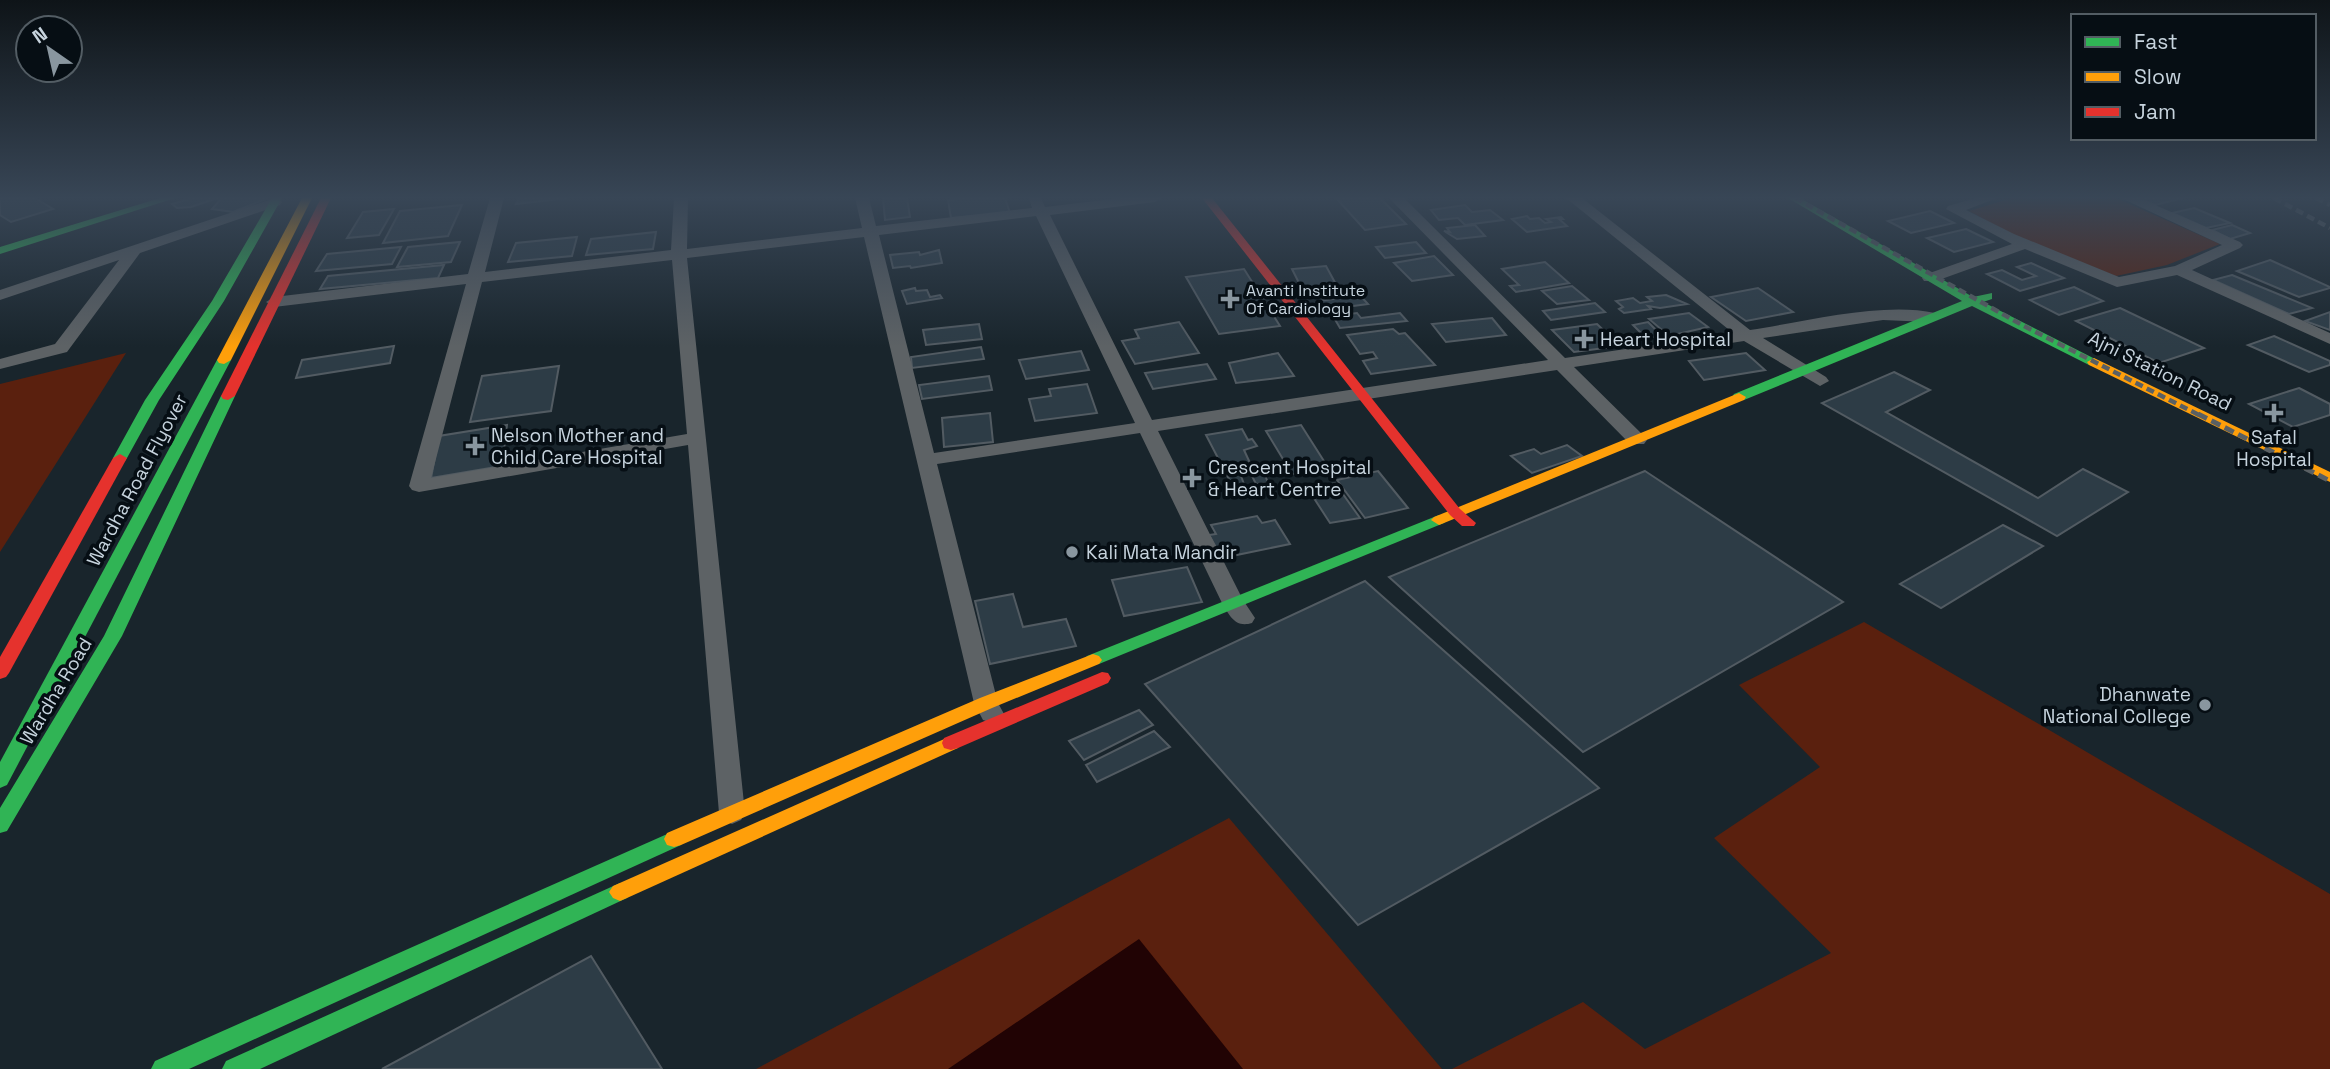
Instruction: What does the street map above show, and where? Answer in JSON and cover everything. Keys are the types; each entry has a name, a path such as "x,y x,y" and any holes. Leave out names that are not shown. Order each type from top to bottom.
{"main road":[{"path":"0,673 152,400 218,300 248,248"},
{"name":"Wardha Road Flyover","path":"93,570 266,248"},
{"name":"Wardha Road Flyover","path":"0,780 282,248"},
{"name":"Wardha Road","path":"0,825 113,636 301,248"},
{"path":"1247,248 1455,512 1477,523 1451,534"},
{"path":"1884,248 1940,279 2330,469"},
{"path":"1893,248 1940,279 1947,310"},
{"name":"Ajni Station Road","path":"1940,279 1971,301 1994,304 2014,322 2330,478"},
{"path":"1934,324 1947,310 1971,301"},
{"path":"163,1069 732,813 986,703 1241,614 1455,512 1637,440 1799,370 1994,304"},
{"path":"1976,321 2014,322"},
{"path":"234,1069 873,776 1116,672"}],"street":[{"path":"0,295 138,248"},
{"path":"482,248 419,486 695,439"},
{"path":"679,248 732,813"},
{"path":"274,302 723,248"},
{"path":"874,248 986,703 997,722"},
{"path":"1059,248 1241,614"},
{"path":"1446,248 1637,440"},
{"path":"1636,248 1745,335 1820,382"},
{"path":"1940,279 2016,248"},
{"path":"2035,248 2118,282 2179,270 2229,248"},
{"path":"0,363 61,348 135,249"},
{"path":"2179,270 2330,339"},
{"path":"926,460 1883,315 1906,313 1934,324"}],"shaded area":[{"path":"2045,248 2210,248 2167,265 2116,276"},
{"path":"126,353 0,552 0,384"},
{"path":"1864,622 2330,894 2330,1069 1452,1069 1583,1002 1645,1049 1831,953 1714,838 1820,767 1739,685"},
{"path":"1229,818 1442,1069 756,1069"},
{"path":"1139,939 1243,1069 948,1069"}],"building":[{"path":"401,248 392,264 316,271 327,254"},
{"path":"408,248 457,248 451,262 397,267"},
{"path":"514,248 574,248 572,256 508,262"},
{"path":"588,248 653,248 653,249 586,255"},
{"path":"1377,248 1421,248 1426,253 1385,258"},
{"path":"1946,248 1970,248 1954,252"},
{"path":"939,250 942,263 893,268 890,255 919,252 920,255"},
{"path":"1434,256 1453,275 1412,281 1394,263"},
{"path":"2270,260 2330,288 2299,297 2237,271"},
{"path":"1545,262 1569,283 1516,292 1510,286 1519,285 1502,269"},
{"path":"2031,263 2064,278 2020,291 1987,274 2002,270 2022,280 2036,276 2017,267"},
{"path":"444,265 438,278 320,289 328,276"},
{"path":"1326,266 1338,288 1330,289 1332,293 1305,295 1292,269"},
{"path":"1244,269 1280,326 1219,334 1186,277"},
{"path":"2232,275 2312,308 2289,314 2213,280"},
{"path":"1572,286 1589,300 1557,304 1542,291"},
{"path":"2074,287 2103,301 2059,315 2030,300"},
{"path":"915,288 916,291 927,290 930,297 940,295 942,298 907,304 902,291"},
{"path":"1758,288 1793,312 1746,321 1711,297"},
{"path":"1356,291 1368,304 1324,310 1318,301 1341,298 1344,293"},
{"path":"1666,295 1687,304 1660,308 1648,306 1651,309 1624,313 1619,309 1623,307 1616,301 1633,298 1640,303 1652,301 1647,297"},
{"path":"1595,303 1605,312 1551,320 1543,311"},
{"path":"2120,308 2204,348 2159,363 2076,321"},
{"path":"2330,312 2330,330 2305,321"},
{"path":"1357,313 1361,318 1400,313 1407,321 1340,328 1333,316"},
{"path":"1689,313 1708,327 1669,336 1649,319"},
{"path":"1492,318 1506,335 1446,342 1432,324"},
{"path":"1179,322 1199,353 1135,364 1122,341 1139,338 1135,330"},
{"path":"1648,322 1662,336 1646,338 1633,325"},
{"path":"979,324 982,339 926,345 923,330"},
{"path":"1597,324 1620,346 1574,352 1552,330"},
{"path":"1393,329 1399,334 1405,333 1435,365 1371,374 1363,361 1377,358 1373,352 1360,354 1347,335"},
{"path":"2274,336 2330,361 2330,365 2309,372 2248,345"},
{"path":"394,346 390,363 296,378 302,360"},
{"path":"981,347 984,359 912,368 911,357"},
{"path":"1081,351 1089,370 1026,379 1019,360"},
{"path":"1278,353 1294,376 1236,383 1229,363"},
{"path":"1746,353 1765,370 1704,380 1689,361"},
{"path":"1207,364 1216,379 1153,389 1145,373"},
{"path":"559,366 551,411 470,422 482,376"},
{"path":"1894,372 1930,390 1886,412 2038,498 2083,469 2128,492 2057,536 1822,403"},
{"path":"989,376 992,390 922,399 919,385"},
{"path":"1087,384 1097,413 1035,421 1029,399 1051,396 1049,389"},
{"name":"Safal Hospital","path":"2299,388 2330,404 2330,415 2293,427 2249,404"},
{"path":"990,413 993,442 944,447 942,418"},
{"path":"507,425 502,466 431,478 439,436"},
{"path":"1301,425 1329,469 1292,474 1266,431"},
{"path":"1242,429 1248,440 1252,439 1257,446 1244,450 1250,463 1261,464 1268,483 1256,484 1251,474 1241,476 1244,484 1232,485 1206,435"},
{"path":"1567,445 1582,456 1532,473 1511,456 1534,449 1541,454"},
{"path":"1378,471 1408,508 1365,518 1337,480"},
{"path":"1645,471 1843,602 1583,752 1389,577"},
{"path":"1335,483 1360,518 1330,523 1308,489"},
{"path":"1257,516 1262,523 1275,520 1290,544 1222,558 1209,535 1216,534 1211,525"},
{"path":"2003,525 2043,546 1941,608 1900,584"},
{"path":"1187,567 1202,602 1124,616 1112,580"},
{"path":"1365,581 1599,788 1358,925 1145,684"},
{"path":"1013,594 1023,627 1066,619 1076,646 990,664 975,601"},
{"path":"1139,710 1153,725 1084,760 1069,741"},
{"path":"1154,731 1170,747 1097,782 1086,765"},
{"path":"591,956 662,1069 382,1069"}],"railway":[{"path":"1884,248 2024,326 2201,416"},
{"path":"2198,414 2330,481"}],"traffic: fast":[{"path":"0,251 10,248"},
{"path":"120,458 152,400 218,301 248,248"},
{"path":"1879,248 1971,301 2094,362"},
{"path":"1739,397 1929,317 1988,296"},
{"path":"0,780 224,360"},
{"path":"0,825 113,636 228,396"},
{"path":"1093,660 1439,520"},
{"path":"163,1069 674,839"},
{"path":"234,1069 620,892"}],"traffic: slow":[{"path":"224,360 281,248"},
{"path":"2094,362 2330,478"},
{"path":"1439,520 1739,397"},
{"path":"674,839 986,703 1093,660"},
{"path":"620,892 951,743"}],"traffic: jam":[{"path":"228,396 301,248"},
{"path":"1246,248 1455,512 1468,523"},
{"path":"0,673 120,458"},
{"path":"951,743 1102,678"}],"place":[{"name":"Avanti Institute Of Cardiology","path":"1230,299"},
{"name":"Heart Hospital","path":"1584,339"},
{"name":"Safal Hospital","path":"2274,413"},
{"name":"Nelson Mother and Child Care Hospital","path":"475,446"},
{"name":"Crescent Hospital & Heart Centre","path":"1192,478"},
{"name":"Kali Mata Mandir","path":"1072,552"},
{"name":"Dhanwate National College","path":"2205,705"}]}
